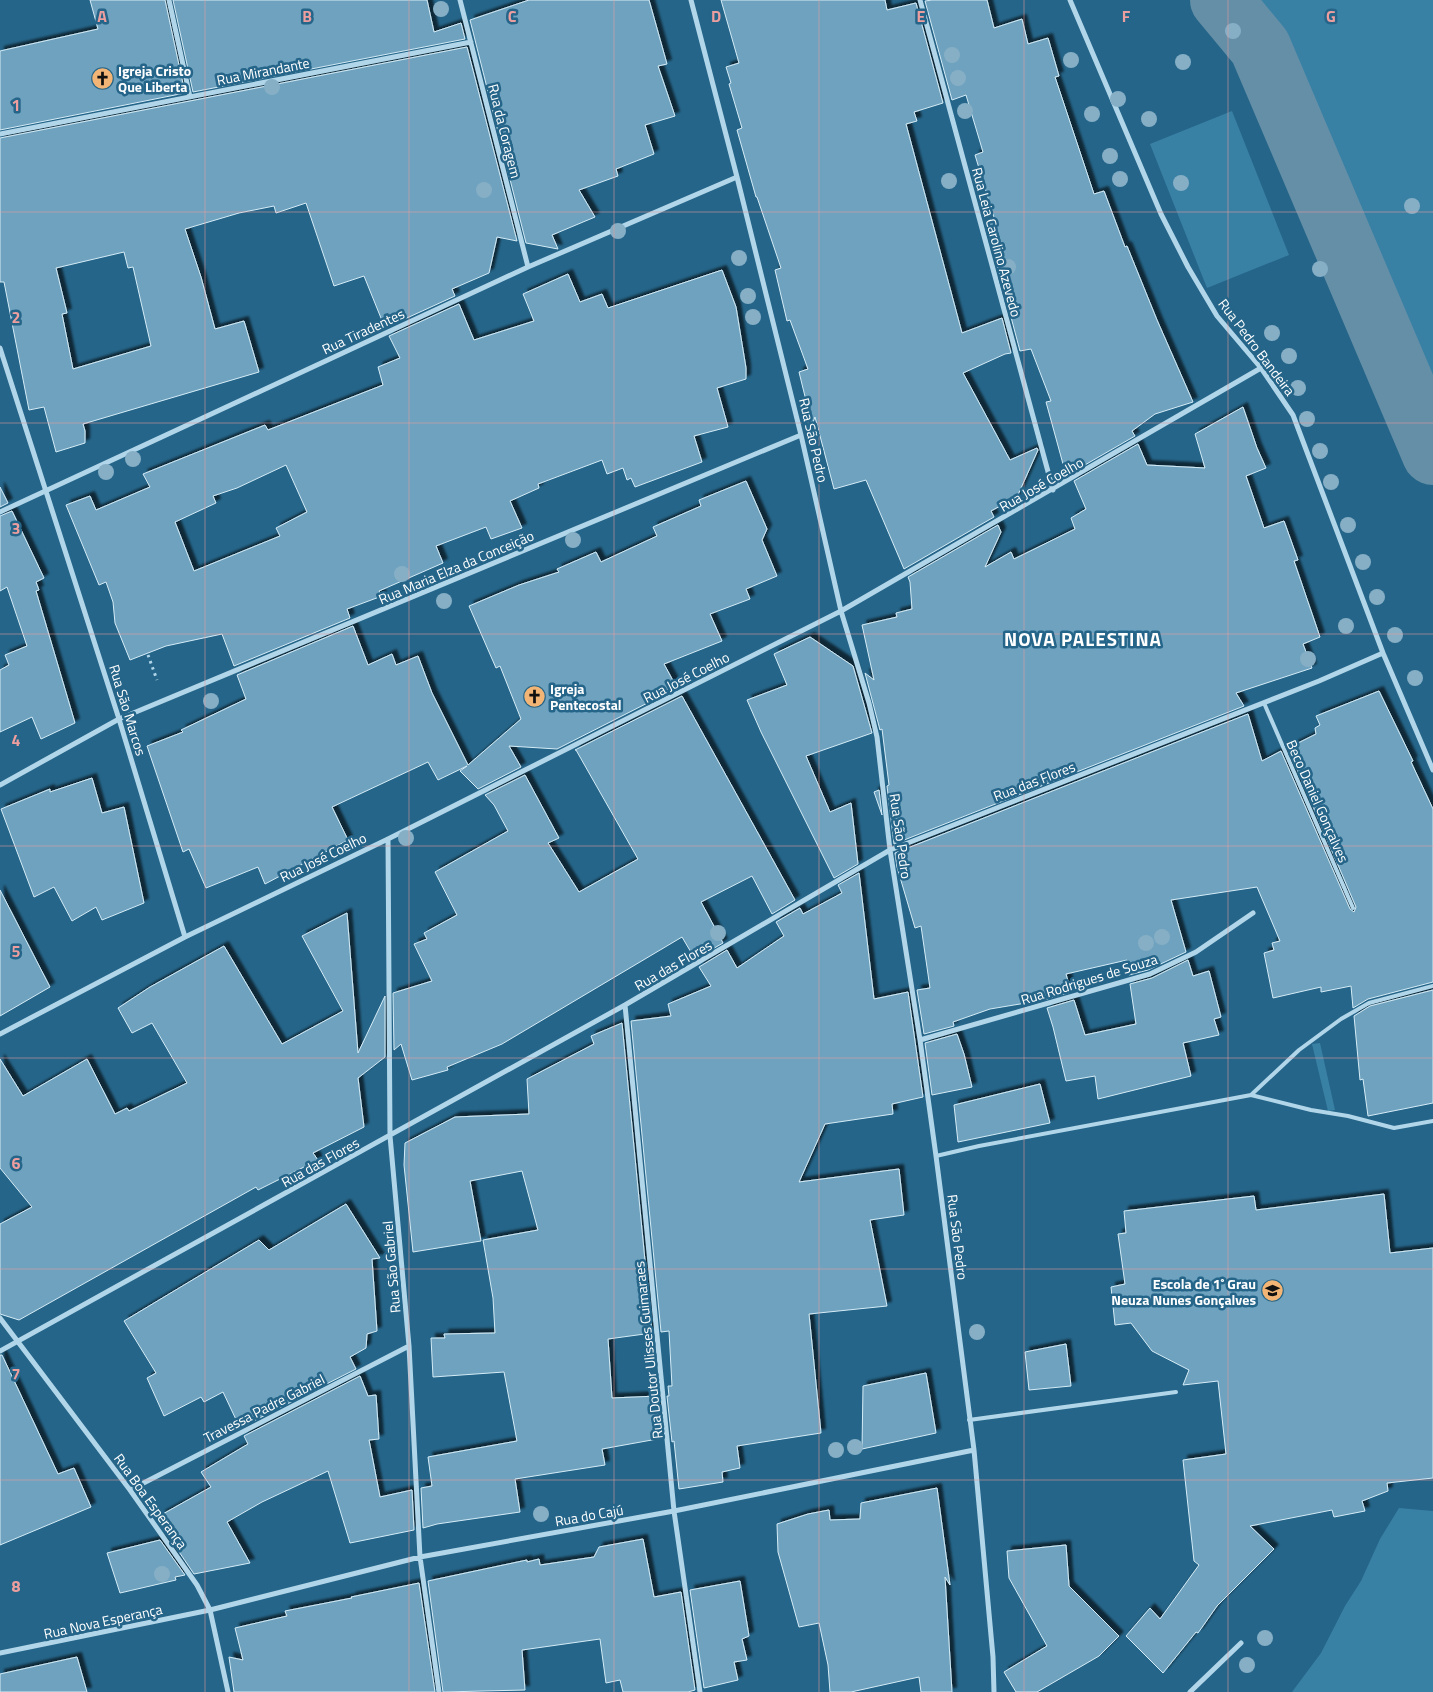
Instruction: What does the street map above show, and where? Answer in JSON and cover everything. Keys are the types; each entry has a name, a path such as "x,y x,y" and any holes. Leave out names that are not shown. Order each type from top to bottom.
{"street":[{"path":"169,0 190,96"},
{"name":"Rua da Coragem","path":"460,0 528,267"},
{"name":"Rua São Pedro","path":"691,0 801,435 841,611 869,703 877,737 890,850 920,1040 974,1450 994,1657 994,1692"},
{"name":"Rua Leia Carolino Azevedo","path":"920,0 1053,490"},
{"name":"Rua Pedro Bandeira","path":"1070,0 1161,214 1188,267 1217,316 1261,368 1293,415 1383,653 1433,770"},
{"name":"Rua Mirandante","path":"0,134 471,42"},
{"name":"Rua Tiradentes","path":"0,512 528,267 737,177"},
{"name":"Rua São Marcos","path":"0,348 119,719 185,937"},
{"name":"Rua José Coelho","path":"0,1034 185,937 388,839 841,611 1261,368"},
{"name":"Rua Maria Elza da Conceição","path":"0,784 119,719 801,435"},
{"name":"Rua das Flores","path":"0,1351 625,1005 890,850 1264,703 1383,653"},
{"name":"Rua São Gabriel","path":"388,839 390,1136 409,1346 420,1556 439,1692"},
{"name":"Rua Rodrigues de Souza","path":"920,1040 1150,974 1196,952 1253,913"},
{"name":"Rua Doutor Ulisses Guimaraes","path":"625,1005 674,1511 700,1692"},
{"path":"0,1318 17,1341"},
{"name":"Rua Boa Esperança","path":"17,1341 130,1490 197,1584 210,1610 228,1692"},
{"name":"Travessa Padre Gabriel","path":"130,1490 409,1346"},
{"name":"Rua do Cajú","path":"210,1610 420,1556 674,1511 974,1450"},
{"name":"Rua Nova Esperança","path":"0,1653 210,1610"},
{"path":"1190,1692 1241,1643"}],"lane":[{"name":"Beco Daniel Gonçalves","path":"1264,703 1353,908"},
{"path":"1251,1095 1299,1050 1341,1019 1369,1003 1433,986"},
{"path":"936,1156 979,1146 1251,1095 1394,1128 1433,1121"},
{"path":"969,1420 1176,1392"}],"path":[{"path":"148,655 164,701"}],"shaded area":[{"path":"1201,0 1433,0 1433,478 1389,389 1301,153"},
{"path":"1232,111 1289,255 1207,288 1150,144"},
{"path":"1320,1043 1335,1110 1328,1111 1312,1044"},
{"path":"1399,1508 1433,1511 1433,1692 1292,1692 1321,1653 1345,1606 1361,1581 1380,1539"}],"building":[{"path":"90,0 165,0 185,93 0,130 0,51 98,29"},
{"path":"173,0 427,0 434,32 461,23 465,39 193,92"},
{"path":"529,0 649,0 667,64 658,66 675,116 645,125 654,154 616,169 618,176 579,190 595,217 552,235 558,249 526,243 470,20"},
{"path":"721,0 885,0 887,10 916,3 943,103 914,112 917,121 906,124 962,333 1002,318 1011,353 963,373 1010,460 1037,448 1038,450 1017,497 991,511 994,517 904,569 866,480 834,489 815,417 812,425 799,372 808,369 790,320 787,321 775,270 781,268 756,197 737,130 742,128 726,67 739,63"},
{"path":"987,0 994,28 1022,19 1028,44 1048,38 1059,76 1055,77 1094,194 1104,191 1125,247 1127,246 1193,402 1155,414 1132,431 1135,436 1071,473 1067,462 1063,464 1046,402 1051,401 1031,349 1020,351 986,223 995,221 975,155 983,152 966,95 952,100 925,1"},
{"path":"467,47 517,241 497,237 489,273 452,289 455,296 385,328 364,276 334,286 306,203 276,213 274,206 239,213 185,229 201,277 215,329 244,321 259,372 83,424 85,443 56,452 44,407 29,410 4,282 0,282 0,138","holes":["124,252 128,268 133,267 151,346 73,369 62,314 67,313 56,268"]},
{"path":"722,270 736,307 746,368 746,379 717,388 728,427 694,436 702,462 635,487 631,478 627,480 623,468 607,474 602,460 538,484 539,488 510,501 522,528 491,539 486,527 436,546 443,563 379,591 382,596 347,609 350,618 234,666 222,634 166,646 130,660 115,623 113,602 106,582 99,585 66,505 90,496 96,510 150,487 143,474 265,425 268,430 383,385 378,367 400,358 389,336 459,304 474,340 534,321 523,294 568,274 580,302 602,294 608,308","holes":["286,465 307,512 276,528 280,536 194,571 175,522 216,503 213,496 237,488"]},
{"path":"1243,407 1266,468 1246,476 1264,528 1284,521 1298,560 1294,561 1320,637 1303,644 1312,668 1236,693 1244,706 894,844 882,729 880,730 865,673 874,680 862,625 897,617 896,613 912,609 908,577 998,525 1001,532 985,567 1011,552 1014,559 1075,529 1071,518 1086,509 1074,481 1138,444 1147,465 1205,468 1195,434"},
{"path":"746,481 767,529 762,540 777,576 746,589 750,599 710,614 722,641 664,664 677,688 557,749 509,746 521,767 478,789 460,771 467,766 438,780 428,762 332,807 348,840 265,884 258,867 206,888 189,849 183,852 147,746 183,732 181,730 246,699 237,675 353,626 368,665 392,654 396,665 418,656 432,693 468,765 521,719 500,666 496,668 469,606 519,585 559,572 557,569 596,552 601,562 657,536 653,527 701,506 699,500"},
{"path":"0,487 8,503 0,507"},
{"path":"12,511 44,578 36,582 39,590 36,591 75,723 41,739 32,717 0,732 0,670 9,665 5,655 27,646 7,587 0,591 0,516"},
{"path":"810,637 853,666 872,733 806,756 830,812 851,803 858,864 834,878 747,700 787,685 774,654"},
{"path":"1379,691 1413,761 1411,762 1433,809 1433,982 1368,999 1353,1008 1351,986 1321,992 1321,987 1273,998 1264,953 1274,950 1272,943 1280,941 1257,887 1171,900 1186,952 1148,970 1129,975 1127,960 1066,974 1071,992 1044,1000 990,1009 953,1022 954,1026 924,1034 917,990 930,988 921,926 915,928 897,867 895,853 1248,714 1262,761 1281,751 1350,909 1354,912 1356,907 1288,748 1316,734 1315,728 1320,725 1316,716"},
{"path":"682,696 795,900 772,914 752,876 701,902 723,943 695,959 682,937 502,1044 447,1067 448,1070 412,1080 401,1044 394,1050 393,993 432,981 414,944 427,939 424,933 457,915 435,872 508,831 494,805 485,795 525,775 559,838 548,843 579,892 638,859 575,750"},
{"path":"92,778 102,813 124,807 144,903 102,920 96,907 72,921 54,887 34,897 1,809 50,789 50,792"},
{"path":"879,790 882,815 874,792"},
{"path":"859,873 874,999 908,992 923,1097 892,1104 893,1114 825,1124 799,1182 899,1169 904,1215 870,1220 887,1306 809,1314 821,1433 737,1446 740,1468 722,1472 723,1482 679,1489 667,1396 669,1396 668,1386 672,1386 669,1331 661,1332 631,1021 671,1016 668,1004 711,986 699,967 727,950 737,968 784,936 776,922 800,908 803,914 842,893 838,885"},
{"path":"0,890 50,987 0,1016"},
{"path":"347,913 358,1053 385,996 385,1057 358,1078 364,1127 313,1153 318,1160 258,1190 256,1187 19,1320 0,1314 0,1224 32,1207 0,1168 0,1059 23,1096 87,1059 115,1114 127,1108 129,1111 187,1083 152,1023 132,1033 118,1008 150,987 224,946 282,1044 343,1011 302,936"},
{"path":"1188,960 1193,976 1209,971 1221,1017 1214,1019 1219,1035 1183,1043 1191,1076 1098,1099 1095,1076 1066,1081 1047,1008 1074,1000 1085,1035 1136,1024 1130,984 1152,978"},
{"path":"1433,990 1433,1103 1368,1116 1363,1079 1360,1080 1354,1016 1370,1006"},
{"path":"622,1023 652,1333 608,1339 612,1398 658,1396 663,1438 602,1449 605,1465 515,1479 520,1512 437,1524 423,1528 421,1488 432,1486 428,1457 517,1441 504,1372 433,1377 431,1338 445,1338 444,1334 495,1333 493,1298 483,1240 538,1230 522,1171 470,1181 481,1241 413,1252 404,1165 405,1143 455,1117 529,1114 527,1079 594,1044 591,1036"},
{"path":"957,1034 972,1087 932,1095 925,1043"},
{"path":"1040,1084 1050,1123 958,1142 954,1105"},
{"path":"1384,1194 1390,1253 1433,1248 1433,1478 1387,1483 1388,1491 1362,1501 1365,1511 1334,1517 1332,1510 1250,1526 1274,1549 1217,1606 1198,1633 1196,1632 1163,1673 1126,1636 1150,1608 1160,1619 1199,1565 1194,1561 1183,1460 1226,1454 1218,1381 1183,1385 1189,1370 1152,1351 1131,1323 1115,1325 1111,1287 1125,1284 1118,1234 1126,1233 1124,1211 1254,1196 1256,1210"},
{"path":"346,1204 380,1258 372,1259 377,1331 367,1334 366,1348 350,1357 356,1369 240,1428 223,1392 204,1402 201,1397 164,1416 147,1378 156,1373 124,1321 259,1240 269,1250"},
{"path":"1066,1344 1071,1386 1029,1390 1025,1352"},
{"path":"0,1355 2,1355 58,1474 74,1468 91,1507 0,1545"},
{"path":"926,1373 936,1433 862,1449 863,1386"},
{"path":"360,1376 368,1396 376,1395 379,1439 369,1440 380,1497 412,1490 414,1530 350,1543 328,1471 262,1502 227,1522 250,1563 194,1574 169,1537 175,1536 161,1515 211,1487 201,1472 248,1444 244,1436"},
{"path":"937,1488 950,1585 945,1577 952,1692 921,1692 919,1677 851,1692 830,1692 828,1665 819,1623 799,1627 778,1552 777,1524 808,1514 829,1510 830,1520 860,1519 861,1503"},
{"path":"643,1539 654,1597 681,1592 695,1690 688,1692 623,1692 620,1680 606,1683 600,1639 522,1650 525,1690 443,1692 428,1581 527,1560 527,1562 539,1559 540,1565 594,1557 599,1547"},
{"path":"160,1540 185,1575 175,1577 176,1580 120,1593 107,1553"},
{"path":"1066,1545 1069,1586 1119,1636 1099,1656 1037,1692 1016,1692 1004,1672 1047,1646 1009,1578 1007,1551"},
{"path":"740,1581 749,1636 742,1639 747,1660 734,1662 738,1680 704,1688 690,1590"},
{"path":"419,1583 435,1692 234,1692 229,1657 243,1660 235,1628 287,1616 285,1611"},
{"path":"77,1657 87,1692 0,1692 0,1674"}],"waterway":[{"path":"1221,0 1260,47 1433,454"}],"place":[{"name":"Igreja Cristo Que Liberta","path":"102,78"},
{"name":"Igreja Pentecostal","path":"534,696"},
{"name":"Escola de 1˚ Grau Neuza Nunes Gonçalves","path":"1272,1291"}],"district":[{"name":"NOVA PALESTINA","path":"1083,638"}]}
